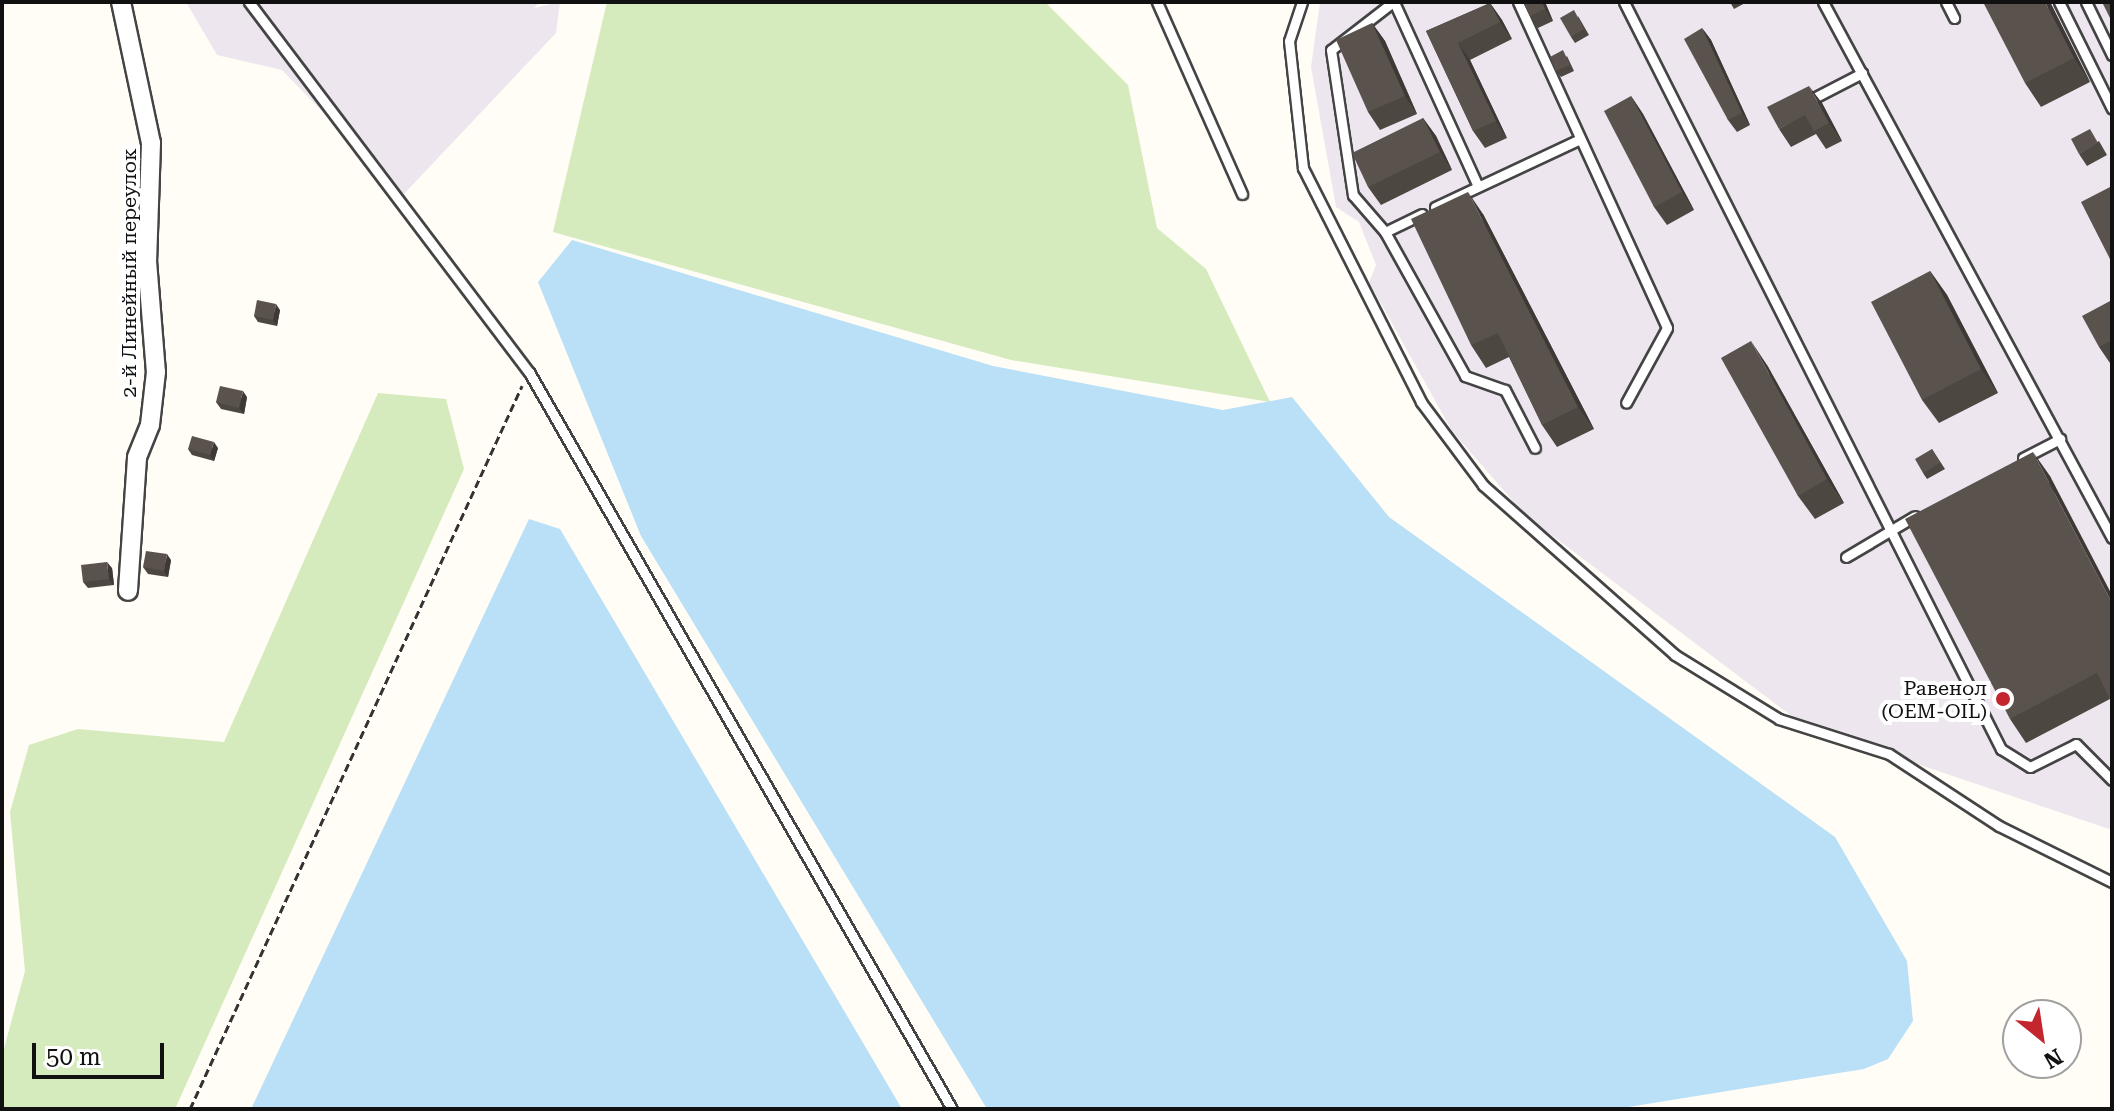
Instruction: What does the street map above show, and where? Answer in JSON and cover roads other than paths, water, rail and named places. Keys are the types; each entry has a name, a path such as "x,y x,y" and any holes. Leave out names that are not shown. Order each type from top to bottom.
{"street":[{"name":"2-й Линейный переулок","path":"121,2 151,143 147,261 156,372 150,425 137,458 128,591"}],"lane":[{"path":"249,2 529,372 952,1109"},
{"path":"1157,2 1242,194"},
{"path":"1302,2 1289,41 1303,168 1421,402 1483,485 1675,655 1779,719 1889,754 1999,826 2112,882"},
{"path":"1478,186 1394,2 1331,50 1353,195 1385,232 1465,376 1505,390 1535,448"},
{"path":"1518,2 1667,328 1626,403"},
{"path":"1624,2 2001,749 2030,767 2076,744 2112,780"},
{"path":"1823,2 2112,538"},
{"path":"1946,2 1954,18"},
{"path":"2059,2 2112,109"},
{"path":"2086,2 2112,55"},
{"path":"1800,105 1862,73"},
{"path":"1385,232 1580,139"},
{"path":"2008,467 2060,439"},
{"path":"1846,557 1929,508"}],"water":[{"path":"572,240 993,366 1223,410 1292,397 1389,517 1835,837 1907,961 1913,1021 1888,1059 1864,1069 1616,1109 987,1109 641,536 538,282"},
{"path":"529,519 560,529 902,1109 251,1109"}],"place":[{"name":"Равенол (OEM-OIL)","path":"2003,699"}]}
